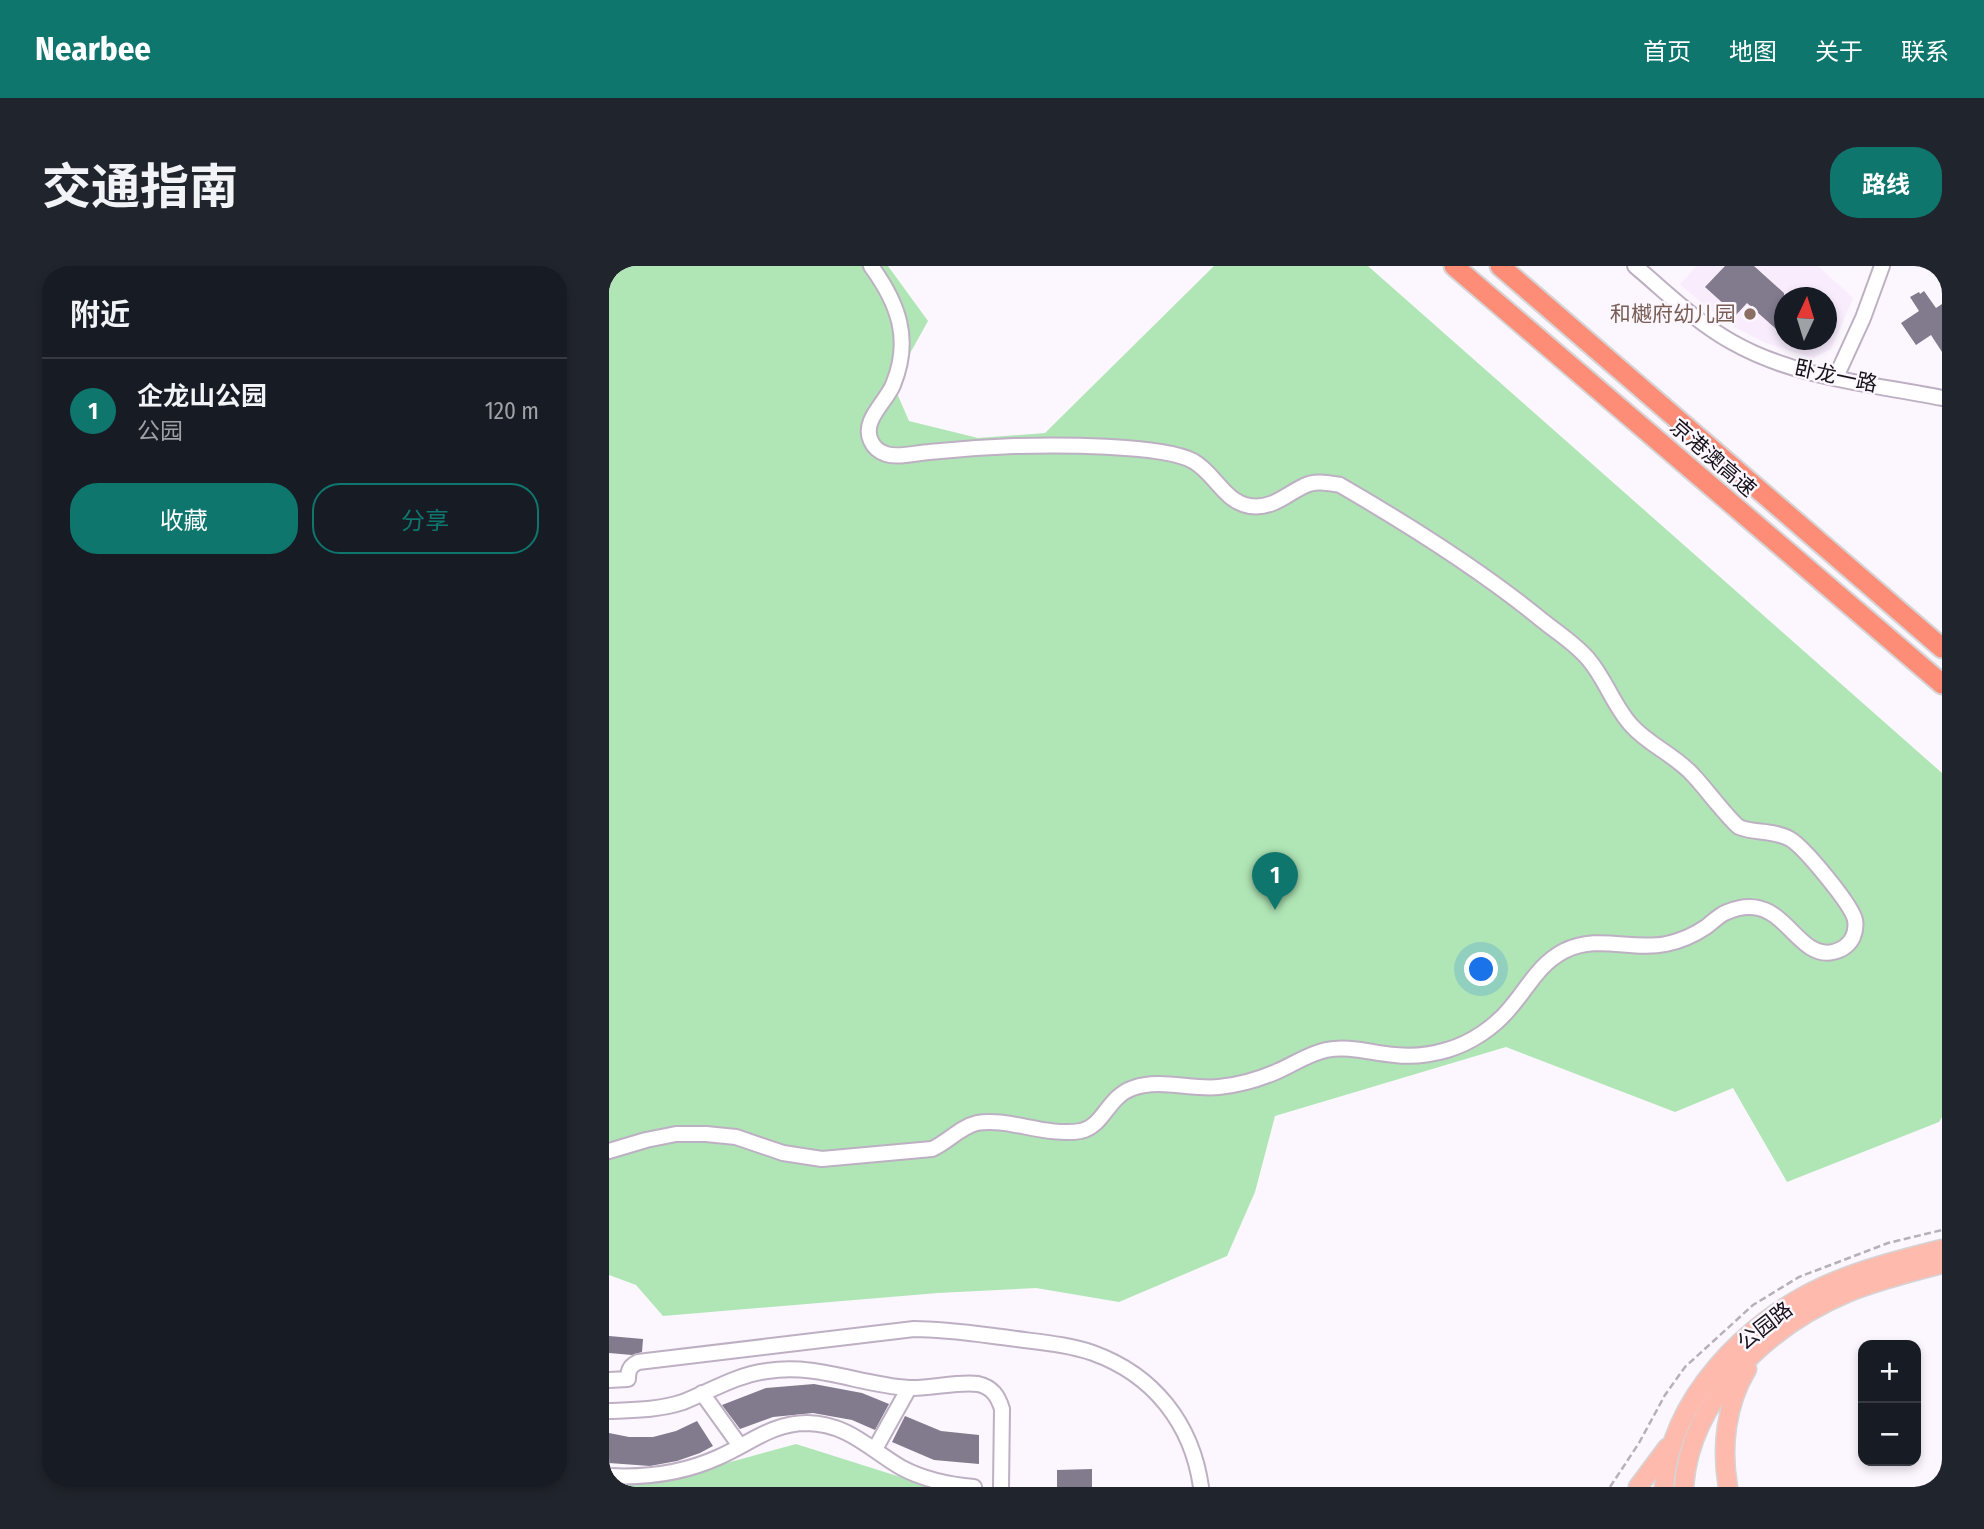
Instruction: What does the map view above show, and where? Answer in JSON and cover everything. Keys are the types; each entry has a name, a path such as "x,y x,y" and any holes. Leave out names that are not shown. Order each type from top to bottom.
{"highway":[{"name":"京港澳高速","path":"1454,266 1942,684"},
{"name":"京港澳高速","path":"1500,266 1942,648"}],"main road":[{"name":"公园路","path":"1664,1487 1675,1436 1694,1399 1708,1379 1744,1340 1807,1295 1843,1278 1942,1249"},
{"name":"公园路","path":"1684,1487 1689,1451 1702,1419 1725,1386 1758,1351 1795,1321 1831,1300 1867,1286 1942,1264"},
{"path":"1728,1487 1725,1453 1728,1421 1741,1381 1758,1351"},
{"path":"1638,1487 1675,1436"}],"street":[{"path":"609,1151 646,1140 706,1134 736,1138 783,1153 822,1159 932,1149 967,1126 983,1122 1046,1131 1086,1130 1095,1125 1111,1102 1125,1091 1140,1085 1188,1088 1249,1082 1306,1056 1328,1050 1351,1048 1399,1056 1448,1050 1471,1040 1492,1026 1510,1009 1537,971 1553,957 1571,947 1591,942 1613,941 1652,946 1672,943 1691,936 1720,915 1736,908 1752,907 1769,912 1815,950 1827,953 1840,951 1850,943 1855,932 1855,919 1850,907 1805,851 1789,838 1739,827 1689,769 1632,726 1588,658 1504,589 1340,485 1323,482 1305,485 1278,503 1263,507 1248,506 1234,500 1210,474 1193,461 1174,454 1090,447 1027,446 964,448 889,456 877,451 870,441 868,428 893,386 899,369 901,341 898,314 892,297 871,266"},
{"name":"卧龙一路","path":"1635,266 1700,320 1737,345 1776,363 1942,398"},
{"path":"1836,377 1863,318 1882,266"},
{"path":"609,1380 628,1379 631,1365 638,1362 914,1329 951,1331 1064,1346 1091,1352 1113,1361 1151,1388 1170,1408 1191,1444 1201,1487"},
{"path":"609,1411 658,1408 680,1403 744,1376 788,1369 834,1373 873,1383 909,1388 979,1384 992,1390 1002,1409 1001,1487"},
{"path":"874,1449 909,1388"},
{"path":"702,1393 740,1446"},
{"path":"609,1476 650,1476 673,1472 707,1462 772,1429 807,1423 843,1430 897,1465 921,1476 938,1482 974,1487"}],"shaded area":[{"name":"和樾府幼儿园","path":"1697,266 1818,266 1853,298 1837,335 1837,287 1774,287 1774,346 1736,328 1680,284"},
{"name":"和樾府幼儿园","path":"1788,350 1829,350 1813,358"}],"green space":[{"path":"609,266 888,266 928,321 893,384 909,421 978,438 1045,433 1214,266 1368,266 1942,773 1942,1117 1939,1122 1787,1182 1733,1088 1675,1112 1506,1047 1275,1116 1255,1192 1227,1256 1119,1302 1036,1288 938,1293 663,1316 636,1285 609,1275"},
{"path":"796,1444 932,1487 609,1487 609,1479 665,1480"}],"building":[{"path":"1725,266 1754,266 1777,287 1774,287 1774,327 1747,303 1736,315 1705,287"},
{"path":"1924,291 1936,308 1942,304 1942,352 1931,335 1916,345 1901,323 1919,311 1910,297"},
{"path":"609,1336 643,1339 642,1352 632,1355 609,1353"},
{"path":"814,1384 862,1393 889,1404 875,1430 852,1420 813,1413 773,1417 740,1429 722,1405 766,1388"},
{"path":"905,1416 941,1431 979,1435 979,1464 934,1460 892,1442"},
{"path":"697,1421 713,1446 700,1453 650,1466 609,1463 609,1433 629,1437 653,1437 676,1431"},
{"path":"1092,1469 1092,1487 1057,1487 1057,1470"}],"place":[{"name":"和樾府幼儿园","path":"1750,314"},
{"name":"企龙山公园","path":"1275,910"}]}
